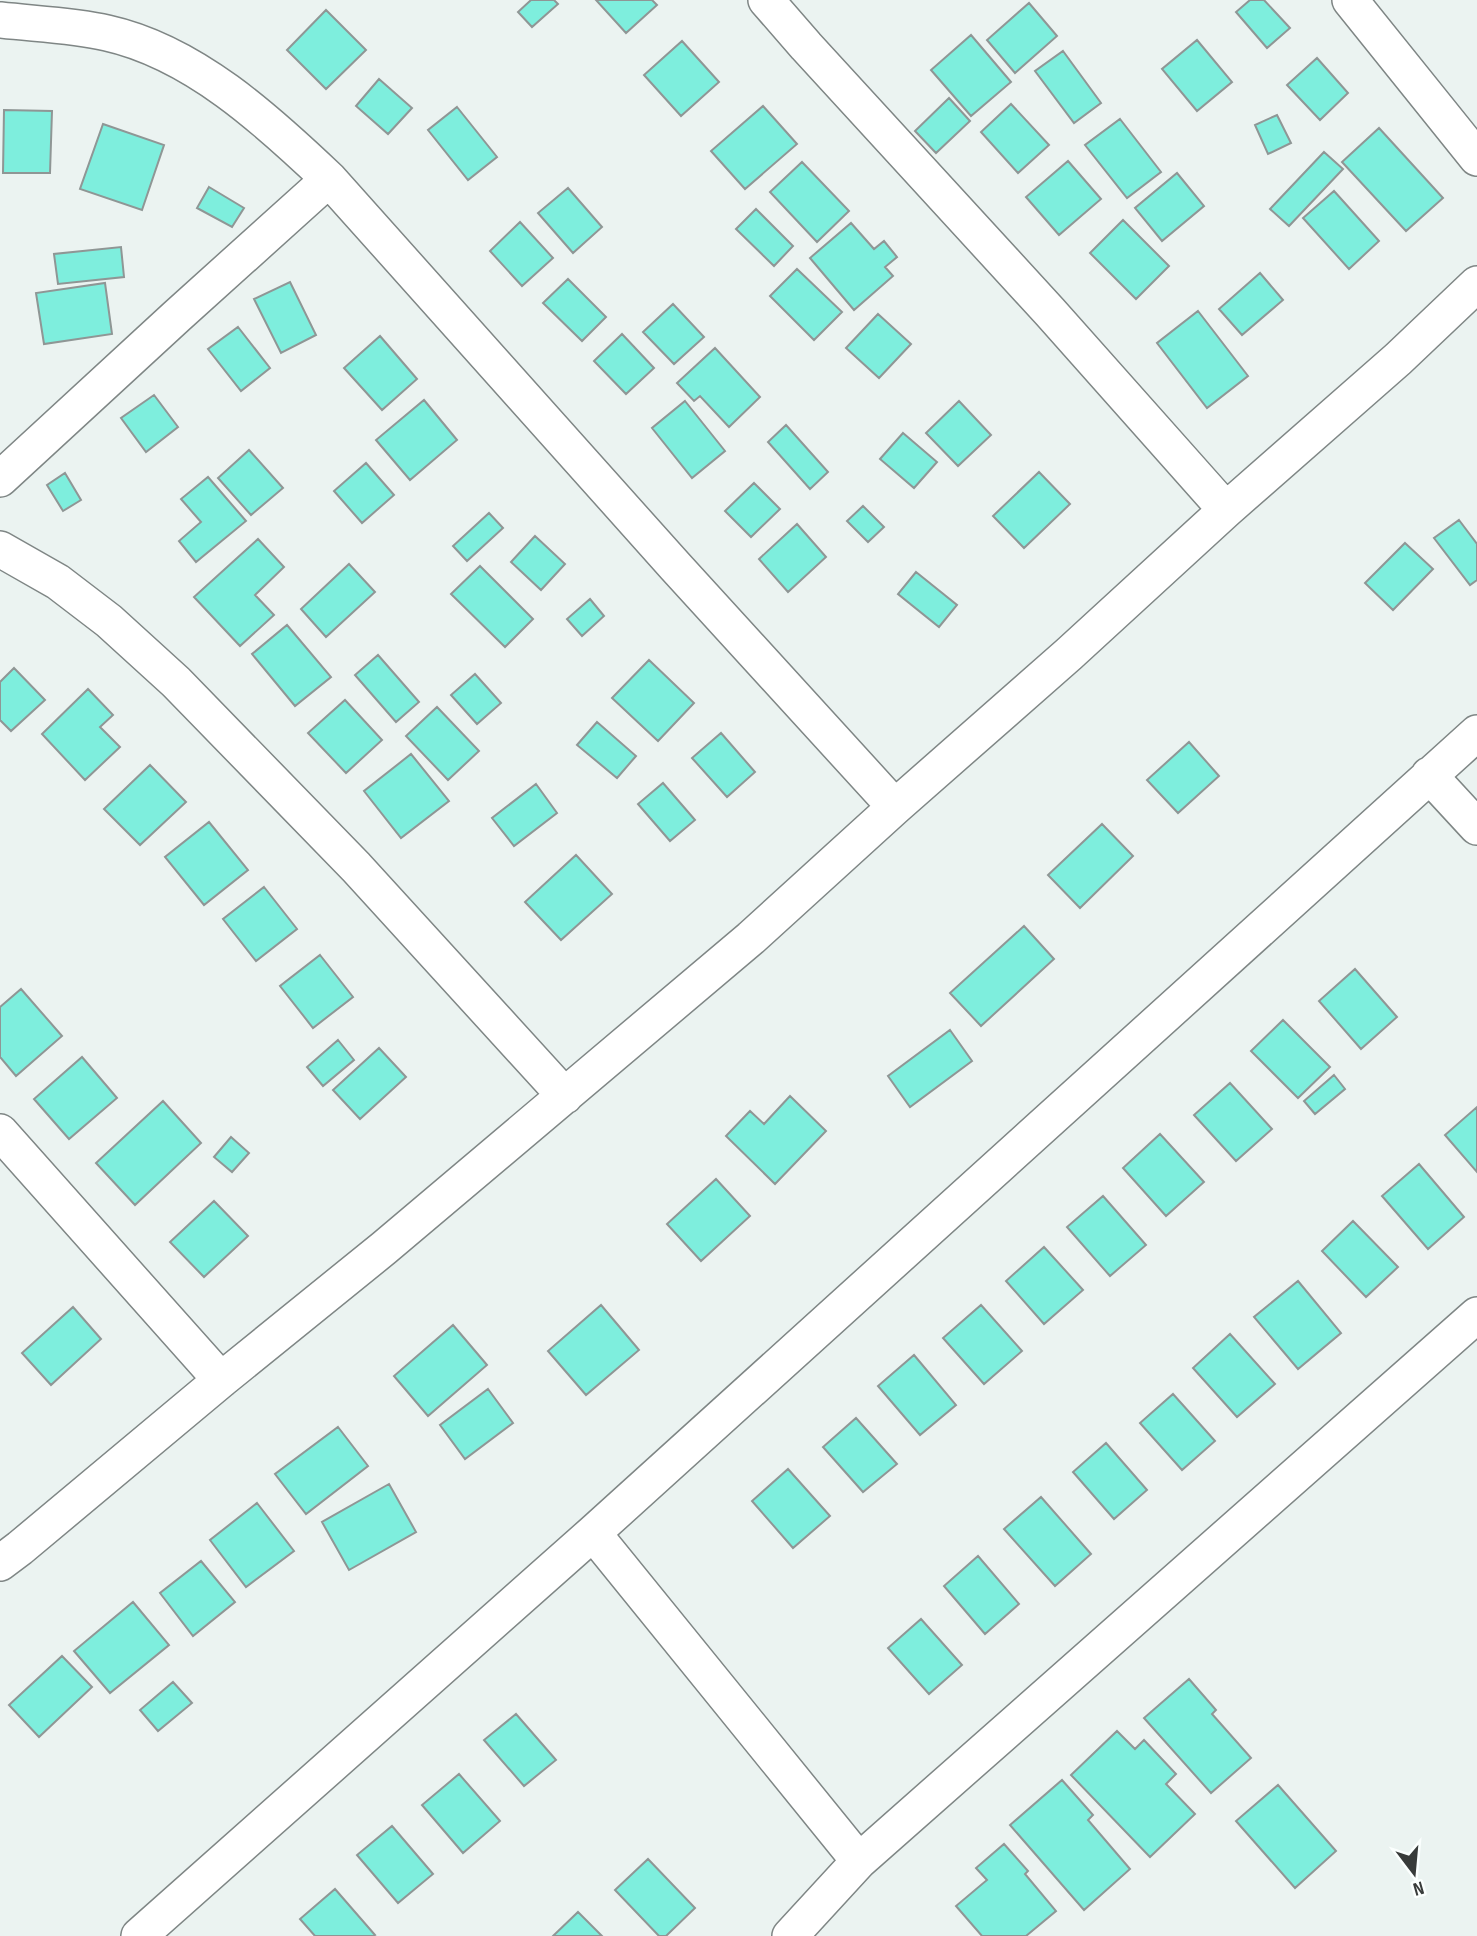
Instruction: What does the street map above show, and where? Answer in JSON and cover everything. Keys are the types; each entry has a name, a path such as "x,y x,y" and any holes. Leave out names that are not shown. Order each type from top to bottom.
{"street":[{"path":"766,0 1041,301 1226,510"},
{"path":"1350,0 1477,158"},
{"path":"0,20 107,33 149,46 229,91 271,124 329,179 895,807"},
{"path":"0,479 329,179"},
{"path":"0,1563 384,1248 751,938 1226,510 1398,359 1477,284"},
{"path":"0,549 58,582 109,621 176,682 356,867 565,1096"},
{"path":"139,1936 593,1533 1477,733"},
{"path":"1429,775 1477,827"},
{"path":"0,1132 221,1380"},
{"path":"790,1936 859,1861 1477,1315"},
{"path":"593,1533 859,1861"}],"building":[{"path":"531,0 554,0 558,4 532,27 518,12"},
{"path":"596,0 652,0 657,5 626,33"},
{"path":"1250,0 1264,0 1290,28 1267,48 1236,12"},
{"path":"1029,3 1057,36 1015,73 987,40"},
{"path":"326,10 366,50 326,89 287,50"},
{"path":"971,35 1011,82 971,116 931,70"},
{"path":"1197,40 1232,82 1197,111 1162,69"},
{"path":"682,41 719,82 681,116 644,75"},
{"path":"1063,51 1101,103 1074,123 1035,71"},
{"path":"1317,58 1348,93 1320,120 1287,85"},
{"path":"379,79 412,108 388,134 356,106"},
{"path":"949,98 970,121 936,153 915,131"},
{"path":"1011,104 1049,145 1018,173 981,132"},
{"path":"763,106 797,144 745,189 711,151"},
{"path":"457,107 497,157 468,180 428,130"},
{"path":"4,110 52,111 50,173 3,173"},
{"path":"1277,115 1291,143 1268,154 1255,125"},
{"path":"1120,119 1161,172 1127,198 1085,145"},
{"path":"103,124 164,145 142,210 80,189"},
{"path":"1379,128 1443,198 1406,231 1342,162"},
{"path":"1324,152 1343,169 1289,226 1270,209"},
{"path":"1068,161 1101,199 1059,235 1026,197"},
{"path":"802,162 849,211 817,242 770,192"},
{"path":"1177,173 1204,206 1162,241 1135,208"},
{"path":"209,187 244,208 232,227 197,208"},
{"path":"568,188 602,227 573,253 538,213"},
{"path":"1334,191 1379,241 1349,269 1303,218"},
{"path":"756,209 793,246 774,266 736,229"},
{"path":"1123,220 1169,266 1136,299 1090,253"},
{"path":"520,222 553,258 522,286 490,251"},
{"path":"851,223 874,249 884,241 897,257 885,267 893,276 854,310 810,258"},
{"path":"121,247 124,277 58,284 54,254"},
{"path":"797,269 842,312 814,340 770,296"},
{"path":"1260,273 1283,300 1242,335 1219,309"},
{"path":"568,279 606,317 582,341 543,303"},
{"path":"290,282 316,335 281,353 254,299"},
{"path":"105,283 112,334 44,344 36,293"},
{"path":"673,304 704,337 674,364 643,332"},
{"path":"1198,311 1248,376 1207,408 1157,343"},
{"path":"878,314 911,344 879,378 846,348"},
{"path":"238,327 270,368 241,391 208,349"},
{"path":"622,334 654,368 626,394 594,361"},
{"path":"380,336 417,379 382,410 344,368"},
{"path":"715,348 760,397 729,427 700,396 694,401 677,383"},
{"path":"154,395 178,427 146,452 121,418"},
{"path":"424,400 457,440 410,480 376,440"},
{"path":"685,401 725,451 692,478 652,428"},
{"path":"959,401 991,435 958,466 926,433"},
{"path":"786,425 828,472 810,489 768,442"},
{"path":"903,433 937,462 914,488 880,459"},
{"path":"249,450 283,488 251,515 218,478"},
{"path":"366,463 394,495 362,523 334,491"},
{"path":"1039,472 1070,504 1024,548 993,516"},
{"path":"65,473 81,500 63,511 47,485"},
{"path":"208,477 246,521 196,562 179,541 201,522 181,499"},
{"path":"754,483 780,509 751,537 725,511"},
{"path":"863,506 884,527 868,542 847,521"},
{"path":"489,513 503,528 467,561 453,546"},
{"path":"1459,520 1477,544 1477,580 1470,585 1434,538"},
{"path":"797,524 826,557 788,592 759,559"},
{"path":"535,536 565,564 541,590 511,562"},
{"path":"258,539 284,567 255,595 274,615 240,646 194,597"},
{"path":"1405,543 1433,569 1393,610 1365,583"},
{"path":"349,564 375,592 326,637 301,609"},
{"path":"480,566 533,619 505,647 451,594"},
{"path":"916,572 957,605 939,627 898,594"},
{"path":"590,599 604,616 582,636 567,619"},
{"path":"287,625 331,677 295,706 252,654"},
{"path":"378,655 419,702 396,722 355,675"},
{"path":"649,660 694,703 658,741 612,698"},
{"path":"14,668 45,700 11,731 0,720 0,682"},
{"path":"475,674 501,703 477,724 451,695"},
{"path":"88,689 113,715 100,727 120,747 85,780 42,734"},
{"path":"345,700 382,740 346,773 308,733"},
{"path":"437,707 479,751 448,780 406,736"},
{"path":"597,722 636,756 617,778 577,745"},
{"path":"721,733 755,772 727,797 692,758"},
{"path":"1189,742 1219,776 1178,813 1147,780"},
{"path":"411,754 449,801 401,838 364,791"},
{"path":"150,765 186,802 140,845 104,809"},
{"path":"663,783 695,820 670,841 638,804"},
{"path":"536,784 557,813 514,846 492,818"},
{"path":"209,822 248,870 204,905 165,857"},
{"path":"1102,824 1133,856 1080,908 1048,875"},
{"path":"576,855 612,894 561,940 525,902"},
{"path":"264,887 297,929 256,961 223,919"},
{"path":"1024,926 1054,959 981,1026 950,993"},
{"path":"320,955 353,997 313,1028 280,986"},
{"path":"1355,969 1397,1017 1361,1049 1319,1001"},
{"path":"21,989 62,1036 16,1076 0,1057 0,1007"},
{"path":"1283,1020 1330,1067 1298,1098 1251,1051"},
{"path":"950,1030 972,1061 910,1107 888,1076"},
{"path":"338,1040 354,1060 323,1086 307,1067"},
{"path":"379,1048 406,1077 360,1119 333,1090"},
{"path":"82,1057 117,1098 69,1139 34,1099"},
{"path":"1334,1075 1345,1089 1315,1114 1304,1101"},
{"path":"1230,1083 1272,1129 1236,1161 1194,1115"},
{"path":"790,1096 826,1131 775,1184 726,1136 750,1111 764,1124"},
{"path":"163,1101 201,1143 135,1205 96,1163"},
{"path":"1477,1107 1477,1172 1445,1135"},
{"path":"1160,1134 1204,1182 1166,1216 1123,1168"},
{"path":"231,1137 249,1153 232,1172 214,1157"},
{"path":"1419,1164 1464,1217 1428,1249 1382,1196"},
{"path":"716,1179 750,1216 701,1261 667,1224"},
{"path":"1103,1196 1146,1245 1110,1276 1067,1227"},
{"path":"214,1201 248,1236 204,1277 170,1242"},
{"path":"1353,1221 1398,1267 1366,1297 1322,1251"},
{"path":"1044,1247 1083,1290 1044,1324 1006,1281"},
{"path":"1298,1281 1341,1333 1298,1369 1254,1317"},
{"path":"601,1305 639,1350 586,1395 548,1351"},
{"path":"981,1305 1022,1351 984,1384 943,1338"},
{"path":"73,1307 101,1339 51,1385 22,1353"},
{"path":"453,1325 487,1365 428,1416 394,1376"},
{"path":"1230,1334 1275,1384 1237,1417 1193,1368"},
{"path":"914,1355 956,1405 920,1435 878,1386"},
{"path":"488,1389 513,1423 465,1459 440,1425"},
{"path":"1173,1394 1215,1441 1182,1470 1140,1423"},
{"path":"856,1418 897,1464 863,1492 823,1447"},
{"path":"338,1427 368,1466 306,1514 275,1474"},
{"path":"1106,1443 1147,1490 1114,1519 1073,1472"},
{"path":"788,1469 830,1516 793,1548 752,1501"},
{"path":"389,1484 416,1532 349,1570 322,1522"},
{"path":"1041,1497 1091,1554 1055,1586 1004,1529"},
{"path":"257,1503 294,1551 246,1587 210,1540"},
{"path":"978,1556 1019,1604 985,1634 944,1586"},
{"path":"201,1561 235,1602 193,1636 160,1593"},
{"path":"133,1602 169,1645 110,1693 74,1651"},
{"path":"921,1619 962,1665 929,1694 888,1648"},
{"path":"62,1656 92,1687 39,1737 9,1705"},
{"path":"1189,1679 1216,1710 1212,1714 1251,1758 1211,1793 1144,1718"},
{"path":"173,1682 192,1703 158,1731 140,1710"},
{"path":"516,1714 556,1760 524,1786 484,1740"},
{"path":"1117,1731 1135,1749 1144,1740 1176,1774 1166,1784 1195,1814 1150,1857 1071,1775"},
{"path":"459,1774 500,1821 463,1853 422,1805"},
{"path":"1062,1780 1093,1815 1088,1820 1130,1869 1084,1910 1010,1825"},
{"path":"1278,1785 1336,1851 1295,1888 1236,1821"},
{"path":"392,1826 433,1874 398,1903 357,1855"},
{"path":"1004,1844 1028,1871 1025,1874 1056,1911 1026,1936 982,1936 956,1906 987,1880 976,1868"},
{"path":"648,1859 695,1908 666,1936 659,1936 615,1890"},
{"path":"335,1889 375,1935 315,1936 300,1919"},
{"path":"578,1912 602,1936 553,1936"}]}
